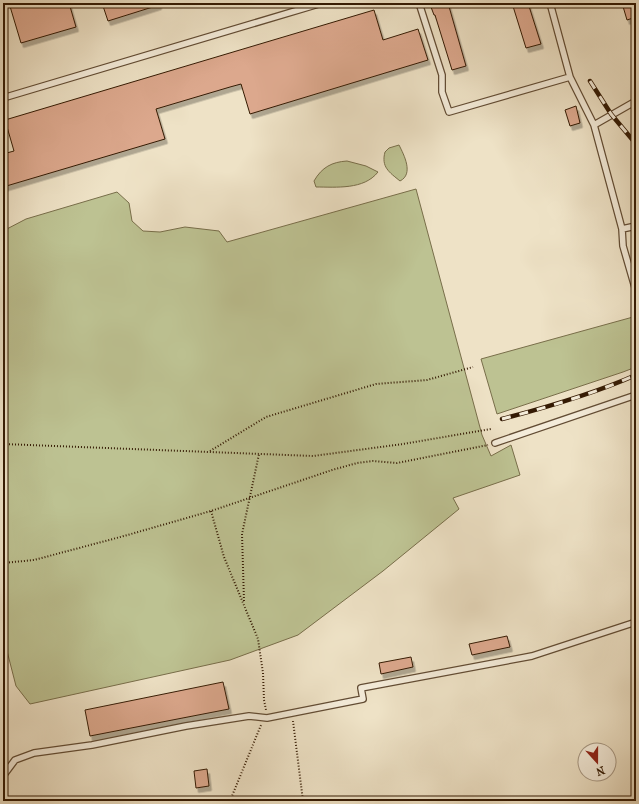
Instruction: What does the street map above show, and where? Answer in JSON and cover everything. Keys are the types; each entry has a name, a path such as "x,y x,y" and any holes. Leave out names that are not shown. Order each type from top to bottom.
{"lane":[{"path":"3,98 322,3"},
{"path":"419,3 442,74 442,92 449,112 570,77"},
{"path":"550,3 570,77 594,125 622,229 623,246 636,291"},
{"path":"594,125 636,101"},
{"path":"622,229 636,226"},
{"path":"495,443 636,395"},
{"path":"3,776 15,760 34,753 92,745 186,726 249,716 265,718 363,699 361,688 532,656 636,622"}],"path":[{"path":"209,451 266,418 376,384 427,380 473,367"},
{"path":"3,444 313,456 491,430"},
{"path":"3,563 34,560 211,511 357,463 372,461 397,463 495,443"},
{"path":"244,603 242,534 259,454"},
{"path":"211,511 224,557 258,639 264,673 265,718 230,801"},
{"path":"292,713 303,801"}],"green space":[{"path":"399,145 407,164 406,174 400,181 389,172 384,162 385,152 389,148"},
{"path":"347,161 366,166 378,172 372,178 358,185 316,187 314,181 320,172 332,164"},
{"path":"416,189 482,435 491,456 511,445 520,475 453,498 459,509 383,571 298,635 230,660 30,704 16,686 7,651 3,650 3,231 26,219 117,192 129,203 132,221 143,231 160,232 185,227 219,231 227,242"},
{"path":"633,317 636,329 636,367 497,414 481,359"}],"building":[{"path":"9,3 69,3 76,27 21,43"},
{"path":"102,3 159,3 159,5 108,21"},
{"path":"432,3 448,3 466,66 452,70 435,15 431,7 433,6"},
{"path":"512,3 528,3 541,44 526,48"},
{"path":"622,3 636,3 636,17 627,20"},
{"path":"374,10 383,40 418,29 428,60 250,114 241,84 156,109 165,139 3,187 3,154 14,151 5,120"},
{"path":"576,106 580,123 570,126 565,110"},
{"path":"507,636 510,647 472,655 469,644"},
{"path":"411,657 413,667 381,674 379,663"},
{"path":"223,682 229,709 90,736 85,710"},
{"path":"207,769 209,786 196,788 194,771"}],"railway":[{"path":"590,81 611,114 636,144"},
{"path":"502,419 570,400 636,375"}]}
